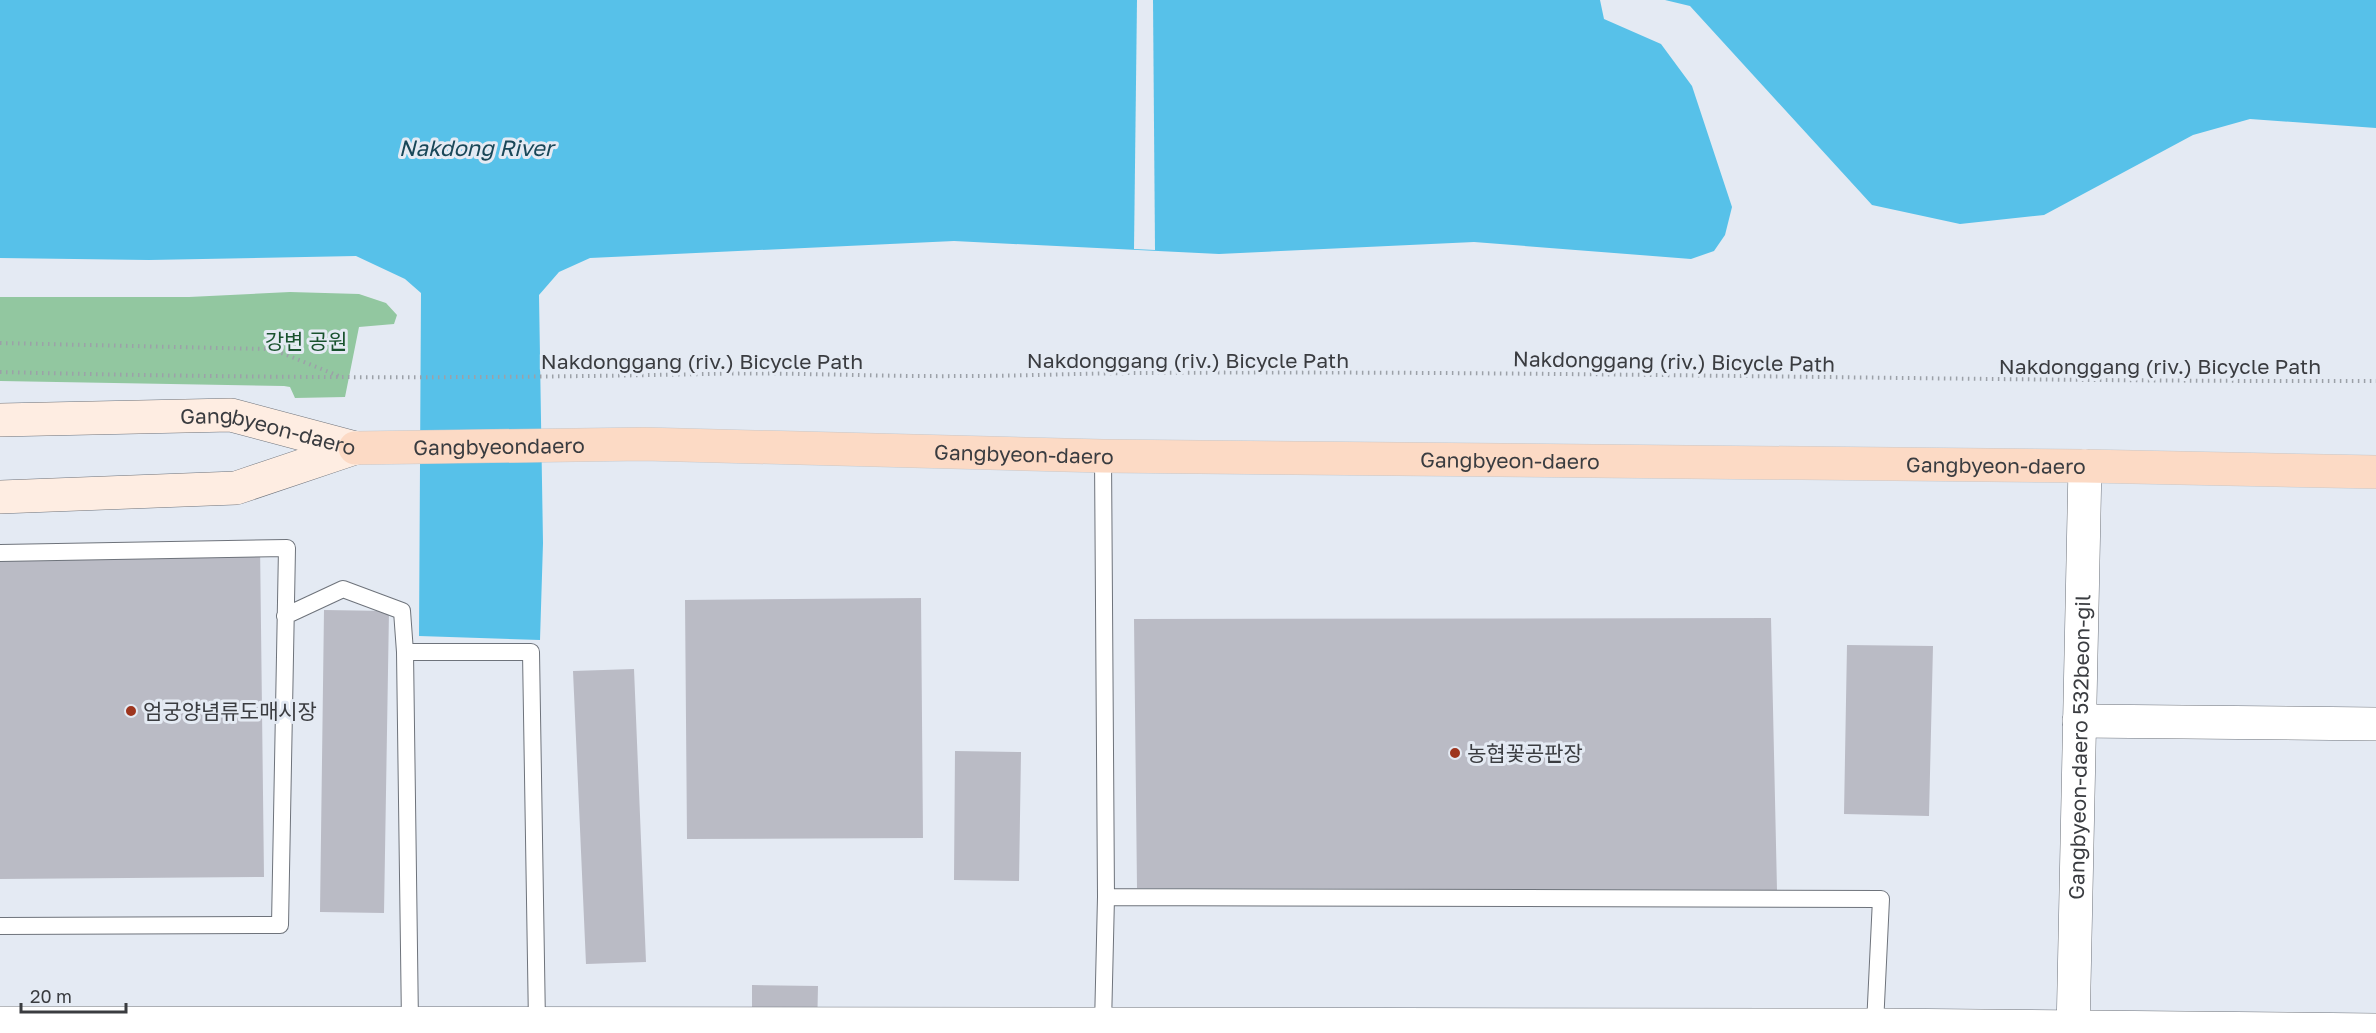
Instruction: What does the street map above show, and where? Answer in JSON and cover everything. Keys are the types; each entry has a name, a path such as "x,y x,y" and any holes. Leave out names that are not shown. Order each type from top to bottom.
{"main road":[{"name":"Gangbyeon-daero","path":"0,420 231,415 355,448"},
{"name":"Gangbyeon-daero","path":"644,444 1103,456 2085,466 2376,472"},
{"name":"Gangbyeondaero","path":"355,448 644,444"},
{"name":"Gangbyeon-daero","path":"0,497 236,488 355,448"}],"street":[{"name":"Gangbyeon-daero 532beon-gil","path":"2073,1030 2085,466"},
{"path":"2079,721 2376,724"},
{"path":"0,1023 433,1027 537,1024 599,1028 951,1029 1103,1025 1505,1029 1875,1025 2073,1030 2376,1030"}],"lane":[{"path":"1103,456 1106,897 1103,1025"},
{"path":"0,553 286,548 280,925 0,926"},
{"path":"285,616 343,589 402,611 433,1027"},
{"path":"405,652 531,652 537,1024"},
{"path":"1106,897 1881,899 1875,1025"}],"path":[{"path":"0,343 265,349 279,352 342,378"},
{"name":"Nakdonggang (riv.) Bicycle Path","path":"0,372 342,378 633,377 707,374 963,376 1146,373 1595,374 2028,381 2376,381"}],"green space":[{"name":"강변 공원","path":"290,292 359,294 386,303 397,315 394,324 359,327 345,397 295,398 290,387 284,386 0,381 0,297 189,297"}],"water":[{"name":"Nakdong River","path":"0,0 1600,0 1604,19 1661,44 1692,86 1732,207 1725,235 1714,251 1691,259 1474,242 1219,254 954,241 590,258 559,272 539,295 543,543 540,640 419,636 421,293 405,279 356,256 149,260 0,258"},
{"path":"1665,0 2376,0 2376,128 2250,119 2193,135 2044,215 1960,224 1872,205 1690,6"}],"pier":[{"path":"1137,0 1153,0 1155,250 1134,249"}],"building":[{"name":"엄궁양념류도매시장","path":"260,543 264,877 0,879 0,546"},
{"path":"921,598 923,838 687,839 685,600"},
{"path":"324,610 389,611 384,913 320,912"},
{"name":"농협꽃공판장","path":"1771,618 1777,890 1137,888 1134,619"},
{"path":"1847,645 1933,646 1929,816 1844,814"},
{"path":"634,669 646,962 586,964 573,671"},
{"path":"955,751 1021,752 1019,881 954,880"},
{"path":"752,985 818,986 817,1033 752,1033"}],"place":[{"name":"엄궁양념류도매시장","path":"131,711"},
{"name":"농협꽃공판장","path":"1455,753"}]}
